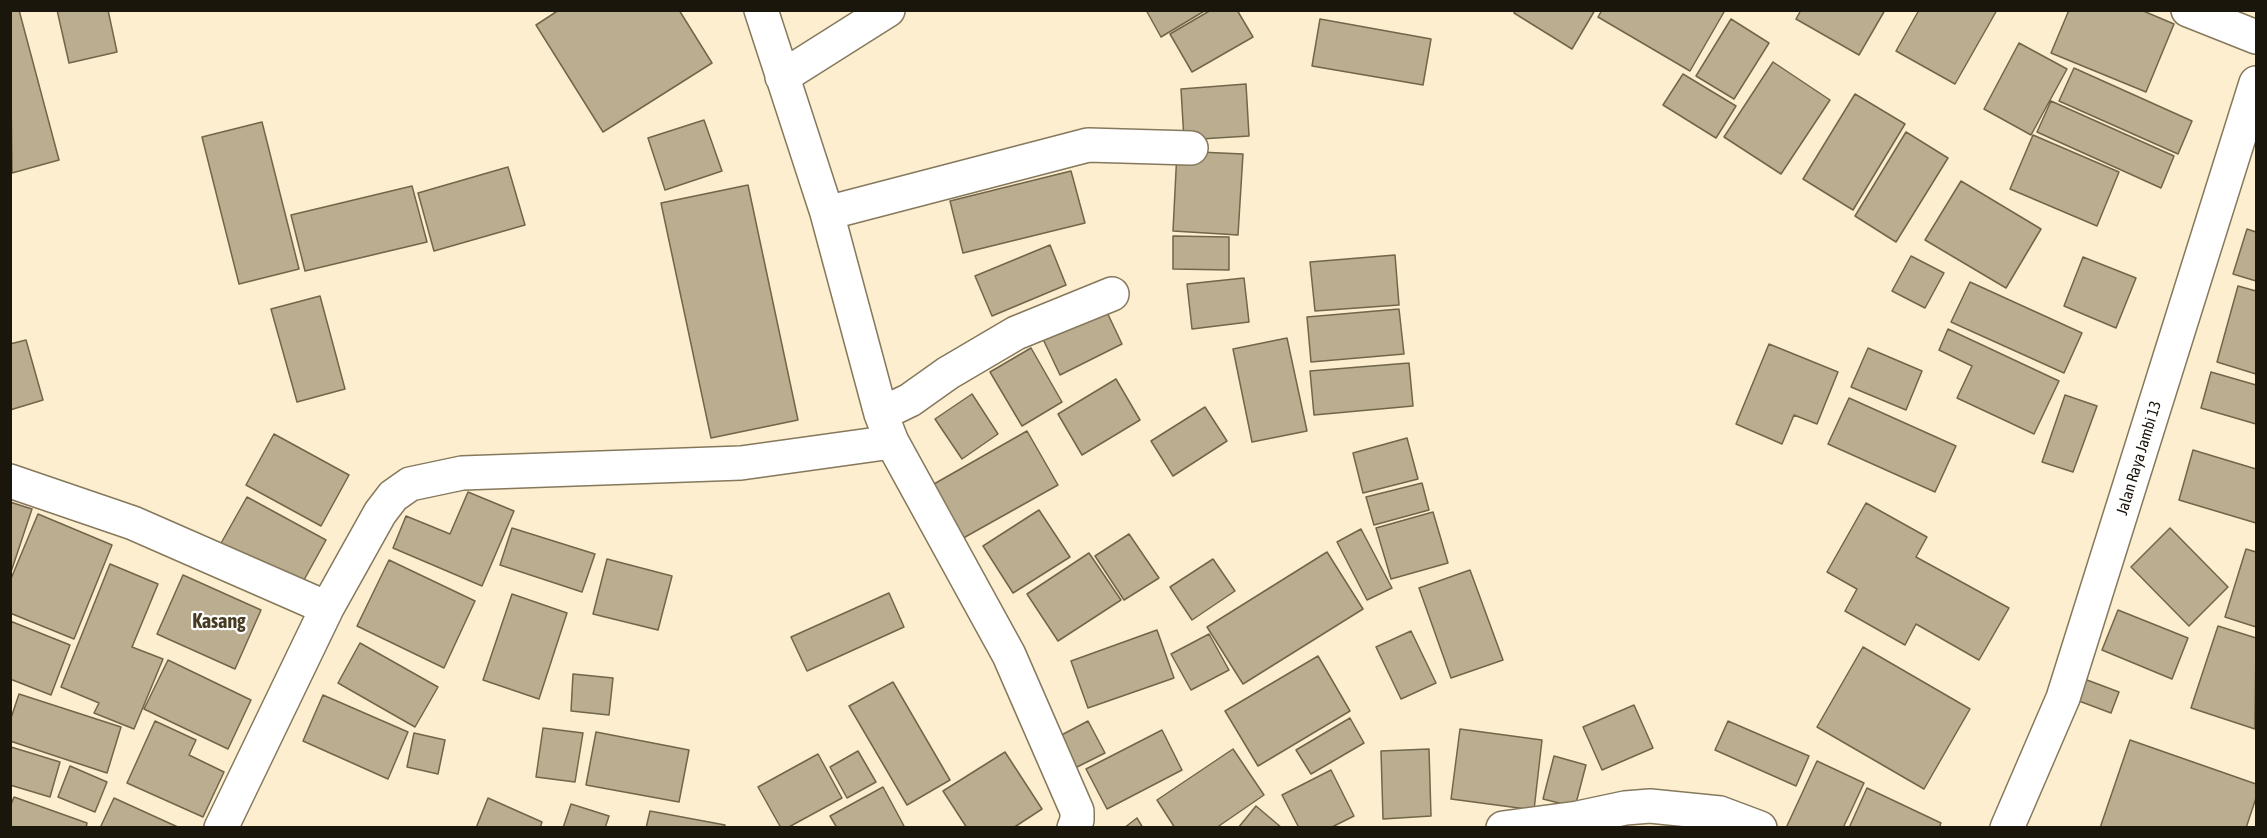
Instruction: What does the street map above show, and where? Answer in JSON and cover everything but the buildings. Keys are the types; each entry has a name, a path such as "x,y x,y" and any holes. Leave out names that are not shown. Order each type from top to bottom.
{"street":[{"path":"760,10 827,213 887,428 1010,655 1077,811 1074,828"},
{"path":"782,77 888,10"},
{"path":"2188,10 2256,37"},
{"name":"Jalan Raya Jambi 13","path":"2007,828 2064,698 2256,84"},
{"path":"827,213 1088,145 1191,148"},
{"path":"221,828 327,608 380,513 393,496 410,484 462,473 741,463 887,428 910,400 948,373 1016,333 1112,294"},
{"path":"10,481 133,523 327,608"},
{"path":"1503,828 1650,806 1720,813 1760,828"}],"district":[{"name":"Kasang","path":"219,622"}]}
